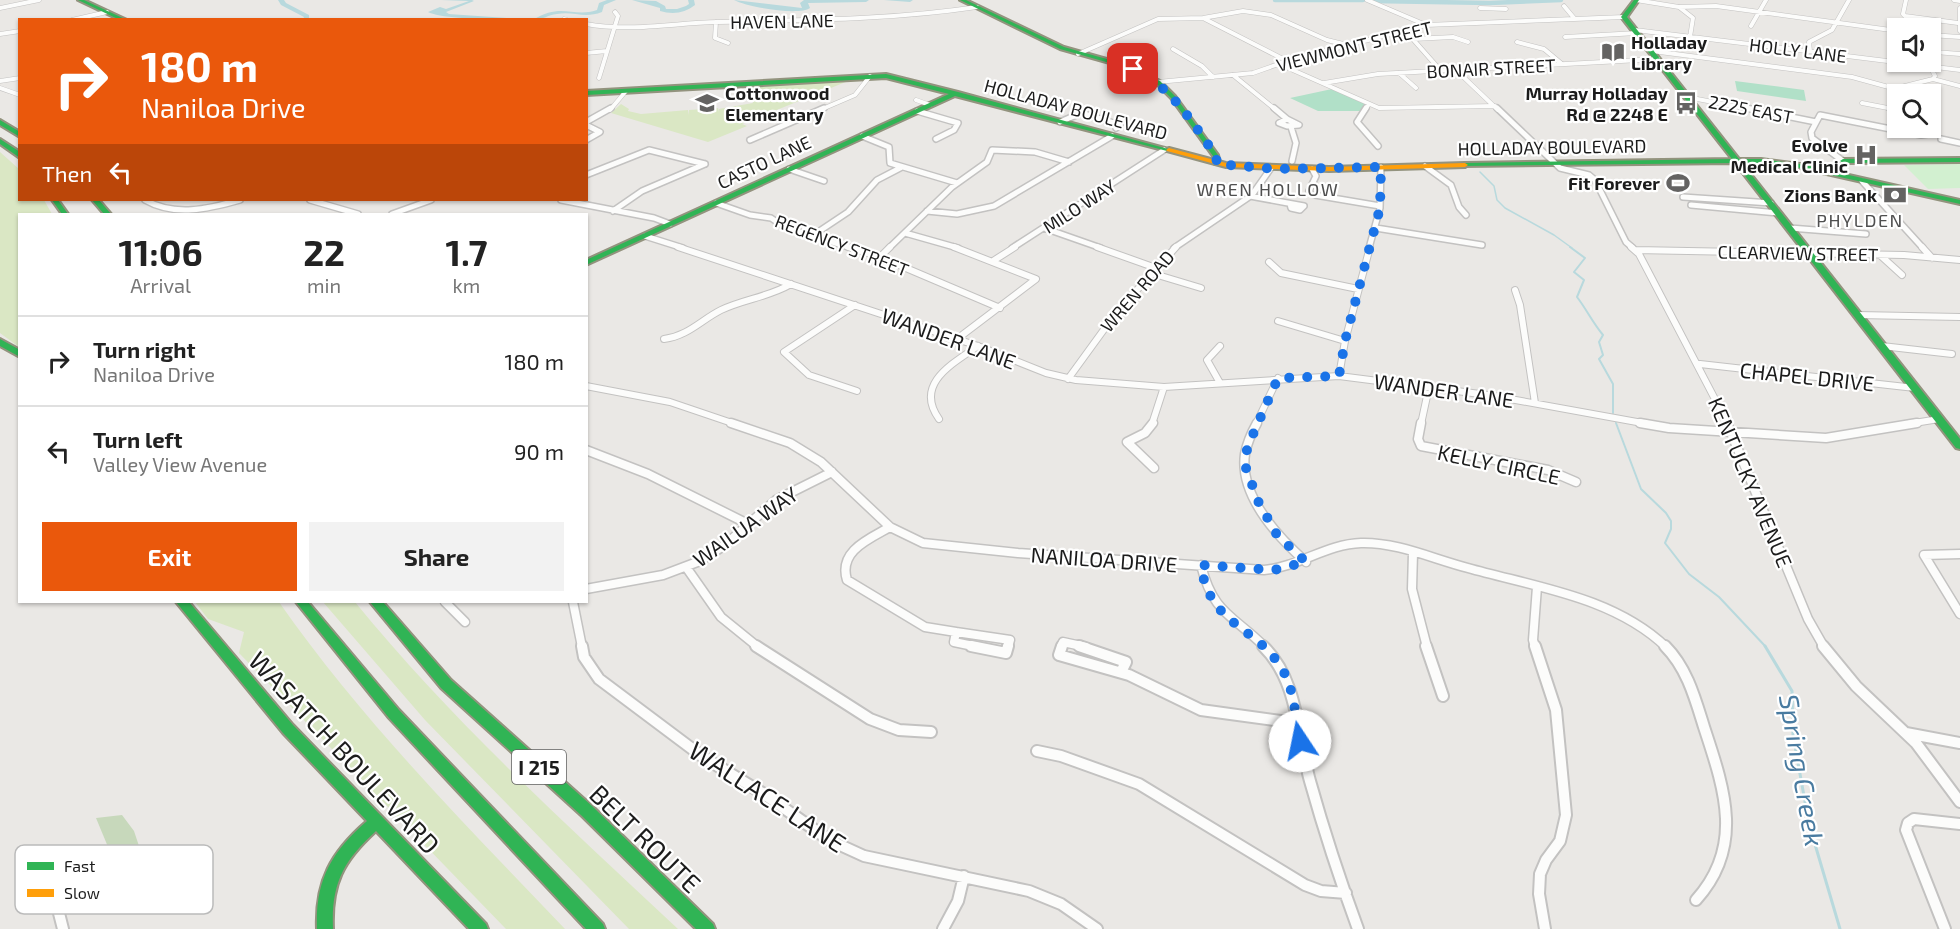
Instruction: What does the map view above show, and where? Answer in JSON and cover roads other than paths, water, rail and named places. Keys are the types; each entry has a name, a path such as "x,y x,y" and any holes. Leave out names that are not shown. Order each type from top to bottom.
{"main road":[{"path":"80,0 120,18"},
{"path":"962,0 1078,54 1126,66 1158,82 1173,97 1216,156 1217,164"},
{"path":"1637,0 1625,12 1624,17 1960,446"},
{"name":"HOLLADAY BOULEVARD","path":"588,93 870,76 903,78 1060,122 1114,132 1164,150 1217,164 1312,169 1553,162 1738,161 1789,165 1960,202"},
{"name":"CASTO LANE","path":"588,262 862,136 917,105 930,105 956,93"},
{"path":"0,122 18,134"},
{"path":"0,141 18,154"},
{"path":"1843,161 1960,160"},
{"path":"1843,161 1859,173 1862,181"},
{"path":"96,201 107,213"},
{"path":"0,342 18,353"},
{"name":"WASATCH BOULEVARD","path":"183,603 246,680 480,929"},
{"path":"303,603 394,714 597,929"},
{"name":"BELT ROUTE","path":"377,603 446,684 587,811 707,929"},
{"path":"325,929 323,902 333,868 350,843 377,821"}],"street":[{"path":"0,8 39,0"},
{"path":"1367,0 1426,25"},
{"path":"1637,0 1678,7 1716,6 1887,30"},
{"path":"1751,26 1766,0"},
{"path":"1810,51 1809,42 1832,31 1848,0"},
{"path":"1906,0 1903,14 1905,16 1958,23"},
{"path":"1954,0 1960,1"},
{"path":"1564,6 1574,18"},
{"name":"HAVEN LANE","path":"588,24 614,29 716,22 840,21 930,14 977,7"},
{"path":"1489,21 1478,7 1506,9"},
{"path":"1678,7 1692,18 1690,37"},
{"path":"1960,8 1958,23 1960,31"},
{"path":"1078,54 1155,20 1203,18 1236,11 1261,12 1327,40 1349,46"},
{"path":"81,18 107,12"},
{"path":"599,78 618,14 615,12"},
{"name":"VIEWMONT STREET","path":"1158,82 1256,73 1287,61 1426,25 1624,17"},
{"path":"1203,18 1287,61"},
{"path":"716,22 715,38 728,43"},
{"path":"0,34 18,31"},
{"path":"1406,32 1441,71"},
{"name":"HOLLY LANE","path":"1565,37 1600,36 1606,32 1636,32 1887,62"},
{"path":"1941,36 1960,38"},
{"path":"1413,39 1452,37 1468,42"},
{"path":"1517,42 1544,49 1562,64"},
{"path":"1173,49 1202,66 1213,77"},
{"path":"588,52 607,51"},
{"path":"1941,52 1960,54"},
{"name":"BONAIR STREET","path":"1324,83 1399,73 1562,64 1655,55 1834,75 1887,86"},
{"path":"1280,64 1377,108 1495,106"},
{"name":"HOLLY LANE","path":"1941,69 1960,70"},
{"name":"KENTUCKY AVENUE","path":"1456,70 1564,171 1594,178 1626,242 1635,250 1700,364 1822,649 1837,667 1906,733 1960,802"},
{"path":"1933,72 1935,76 1933,79"},
{"path":"1399,73 1416,88"},
{"path":"1233,75 1287,119 1299,123 1291,127 1279,123 1287,119"},
{"path":"750,140 855,95 870,76"},
{"path":"0,81 18,78"},
{"path":"1914,84 1933,79 1960,86"},
{"path":"2,90 18,88"},
{"path":"2,90 18,95"},
{"path":"588,122 610,111 626,91"},
{"name":"2225 EAST","path":"1687,97 1816,122"},
{"path":"1862,103 1887,108"},
{"path":"1369,104 1357,122 1378,146"},
{"path":"917,105 958,123 954,130 936,139"},
{"path":"1843,161 1812,138 1820,115 1887,128"},
{"path":"588,124 600,132 588,139"},
{"path":"1291,127 1296,143 1292,161"},
{"path":"927,211 957,214 986,209 1069,162 1114,132"},
{"path":"862,136 887,146 891,152 888,162 957,183"},
{"path":"1941,139 1960,143"},
{"path":"588,174 649,150 705,164 642,191 613,211"},
{"path":"880,257 957,183 987,162 993,150 1035,152 1069,162"},
{"name":"MILO WAY","path":"993,261 1164,150"},
{"path":"1425,166 1451,185 1459,207 1466,215"},
{"path":"812,236 848,212 877,180 902,167"},
{"path":"1339,376 1358,289 1376,228 1380,206 1381,167"},
{"name":"WREN ROAD","path":"1068,379 1092,343 1151,273 1176,247 1250,196 1270,168"},
{"path":"789,169 824,181"},
{"path":"1312,169 1316,176 1312,193 1380,206"},
{"path":"1862,181 1932,258"},
{"path":"1250,196 1290,204"},
{"path":"1683,197 1771,203"},
{"path":"148,201 165,208 202,209 236,201"},
{"path":"315,201 355,213"},
{"path":"324,203 330,201"},
{"path":"395,213 428,201"},
{"path":"566,201 654,218 670,224"},
{"name":"REGENCY STREET","path":"716,202 750,215 773,218 786,228 880,257 1000,308"},
{"path":"1691,205 1778,213"},
{"path":"1044,228 1156,268"},
{"path":"1376,228 1482,245"},
{"path":"1790,228 1866,234"},
{"path":"905,233 939,241 1036,279 957,339"},
{"name":"WANDER LANE","path":"645,236 978,346 1068,379 1126,386 1164,387 1278,378 1339,376 1429,387 1648,425 1731,433 1832,438 1939,419"},
{"name":"CLEARVIEW STREET","path":"1635,250 1880,255 1960,260"},
{"path":"1880,255 1902,275"},
{"path":"1269,262 1281,273 1358,289"},
{"path":"1151,273 1201,288"},
{"path":"664,339 687,335 722,310 791,284"},
{"path":"1515,290 1520,305 1535,404"},
{"path":"855,305 784,352 809,375 857,391"},
{"path":"1858,315 1960,317"},
{"path":"1278,321 1345,341"},
{"path":"1220,345 1207,360 1220,383"},
{"path":"939,419 930,411 929,402 933,382 978,346"},
{"path":"1882,346 1952,354"},
{"name":"CHAPEL DRIVE","path":"1700,364 1915,388"},
{"path":"1278,378 1247,448 1246,468 1263,510 1277,535 1306,562"},
{"name":"NANILOA DRIVE","path":"588,386 670,402 783,440 809,453 890,527 915,540 942,546 1274,570 1306,562 1329,549 1352,544 1381,545 1588,602 1626,618 1673,654 1685,677 1723,783 1727,805 1727,831 1709,889 1696,900"},
{"path":"1154,468 1127,442 1143,436 1151,428 1164,387"},
{"name":"KELLY CIRCLE","path":"1429,387 1418,439 1421,446 1548,470 1576,482"},
{"path":"588,451 644,470 704,504 748,524"},
{"name":"WAILUA WAY","path":"588,589 654,577 686,567 719,549 783,496 832,472"},
{"path":"890,527 852,550 844,562 844,574 853,586 918,624 935,630 956,631 1010,640 1006,652 954,642 956,631"},
{"path":"1413,553 1410,572 1411,591 1443,696"},
{"path":"1960,554 1924,555 1960,614"},
{"path":"1201,565 1205,589 1216,607 1269,652 1282,669 1290,689 1305,760 1358,929"},
{"path":"686,567 722,617 746,639 870,719 899,730 932,732"},
{"path":"1537,587 1533,640 1556,710 1566,815 1560,841 1540,874 1539,894 1545,929"},
{"path":"445,603 465,622"},
{"name":"WALLACE LANE","path":"573,603 584,657 594,674 703,757 764,794 846,849 874,858 964,876 1039,895 1060,904 1097,929"},
{"path":"1125,673 1126,662 1095,649 1063,642 1059,655 1125,673 1201,710 1296,723"},
{"path":"1906,733 1960,743"},
{"path":"1037,751 1062,756 1131,780 1305,885 1321,891 1346,893"},
{"path":"1945,929 1906,830 1914,819 1960,824"},
{"path":"943,929 958,901 964,876"},
{"path":"59,914 63,929"}],"water":[{"path":"441,0 474,1 446,12 449,14 507,18 459,18 428,12 440,7 446,9 469,1"}],"waterway":[{"path":"281,0 283,4 307,16 306,18"},
{"path":"540,18 557,12 592,14 600,11 601,4 613,0"},
{"path":"635,0 656,3 663,7 662,10 674,12 692,5 691,0"},
{"path":"737,0 764,6 803,10 807,8 803,3 807,1 866,0"},
{"path":"887,0 910,0"},
{"path":"1275,0 1363,0"},
{"path":"1373,1 1490,3 1561,0"},
{"name":"Spring Creek","path":"1480,172 1494,186 1497,200 1505,208 1554,235 1572,248"},
{"name":"Spring Creek","path":"1570,247 1585,258 1574,272 1584,280 1577,297 1603,335 1599,342 1603,355 1599,359 1613,384 1613,413"},
{"name":"Spring Creek","path":"1616,423 1641,489 1666,513 1671,521 1671,529 1665,543 1689,574 1719,597 1766,647"},
{"name":"Spring Creek","path":"1765,646 1792,691 1793,735 1809,824 1840,929"}],"place":[{"name":"Holladay Library","path":"1613,52"},
{"name":"Cottonwood Elementary","path":"707,103"},
{"name":"Murray Holladay Rd @ 2248 E","path":"1686,103"},
{"name":"Evolve Medical Clinic","path":"1866,155"},
{"name":"Fit Forever","path":"1678,183"},
{"name":"Zions Bank","path":"1895,195"}],"district":[{"name":"WREN HOLLOW","path":"1268,189"},
{"name":"PHYLDEN","path":"1860,220"}]}
